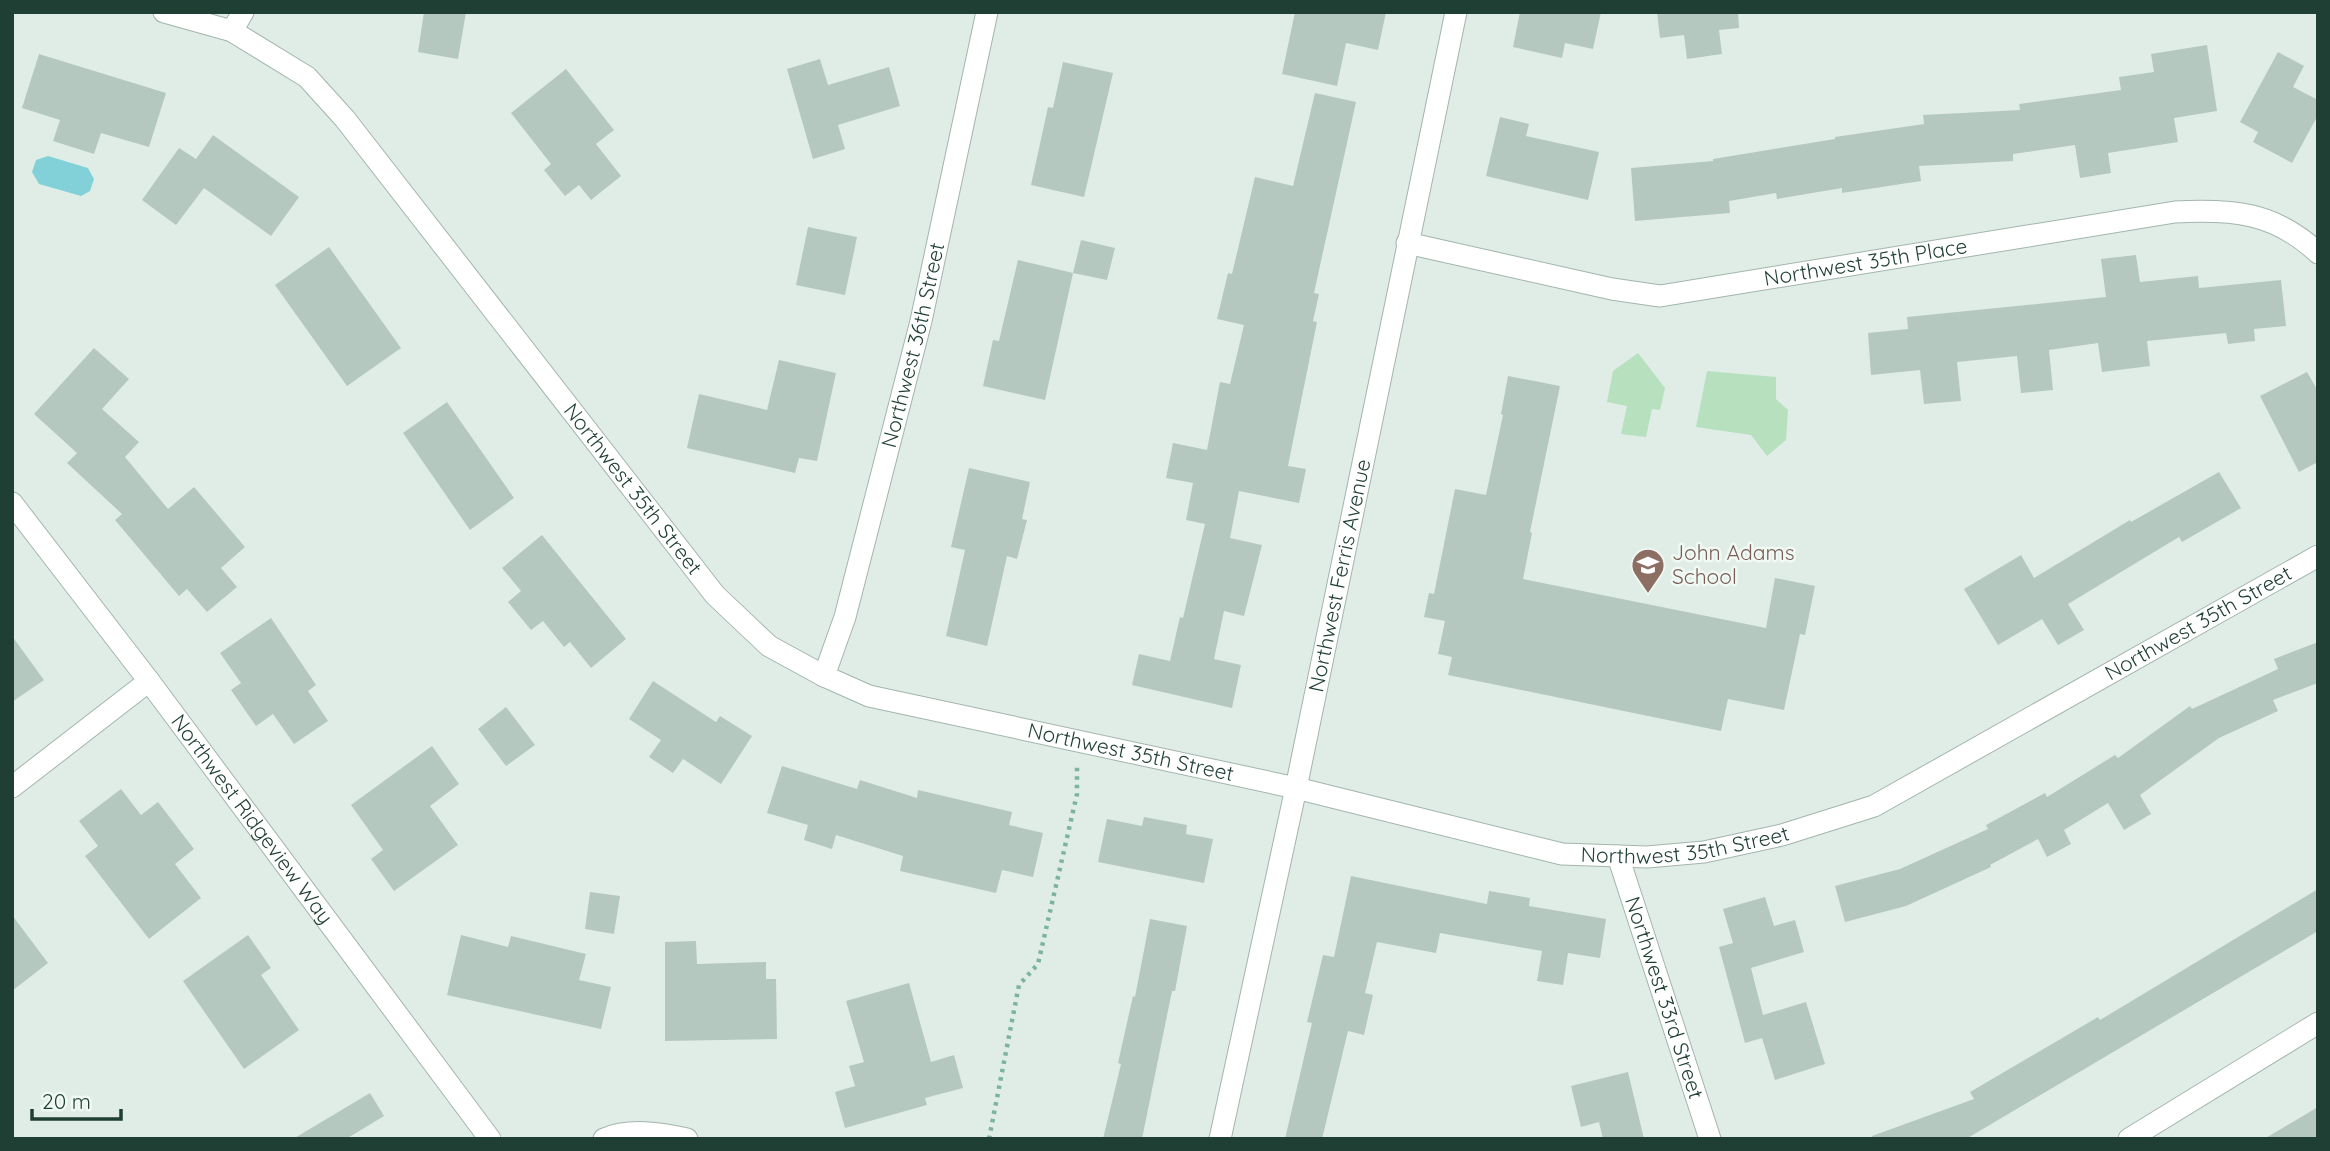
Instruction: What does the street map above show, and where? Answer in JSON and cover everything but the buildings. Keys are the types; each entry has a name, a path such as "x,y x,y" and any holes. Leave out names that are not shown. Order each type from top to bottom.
{"street":[{"name":"Northwest 35th Street","path":"164,12 238,21 307,77 345,120 715,595 769,646 824,676 869,696 1296,788 1562,854 1647,857 1704,852 1782,835 1874,807 2318,556"},
{"name":"Northwest 36th Street","path":"824,676 845,617 921,321 987,12"},
{"name":"Northwest Ferris Avenue","path":"1220,1139 1296,788 1456,12"},
{"name":"Northwest 35th Place","path":"1407,243 1612,289 1660,296 2175,212 2213,210 2249,214 2279,224 2318,253"},
{"name":"Northwest Ridgeview Way","path":"12,503 149,681 490,1139"},
{"path":"12,787 149,681"},
{"name":"Northwest 33rd Street","path":"1618,856 1710,1139"},
{"path":"2129,1139 2318,1023"},
{"path":"604,1139 616,1133 665,1134 687,1139"}],"path":[{"path":"989,1139 1019,985 1038,964 1077,793 1077,742"}],"green space":[{"path":"1638,353 1665,388 1660,410 1652,409 1646,437 1621,434 1627,406 1607,402 1613,371"},
{"path":"1707,371 1776,377 1776,399 1788,410 1786,440 1767,456 1751,435 1696,427"}],"water":[{"path":"48,156 88,168 94,179 90,191 81,196 39,184 32,172 36,160"}],"place":[{"name":"John Adams School","path":"1648,595"}]}
